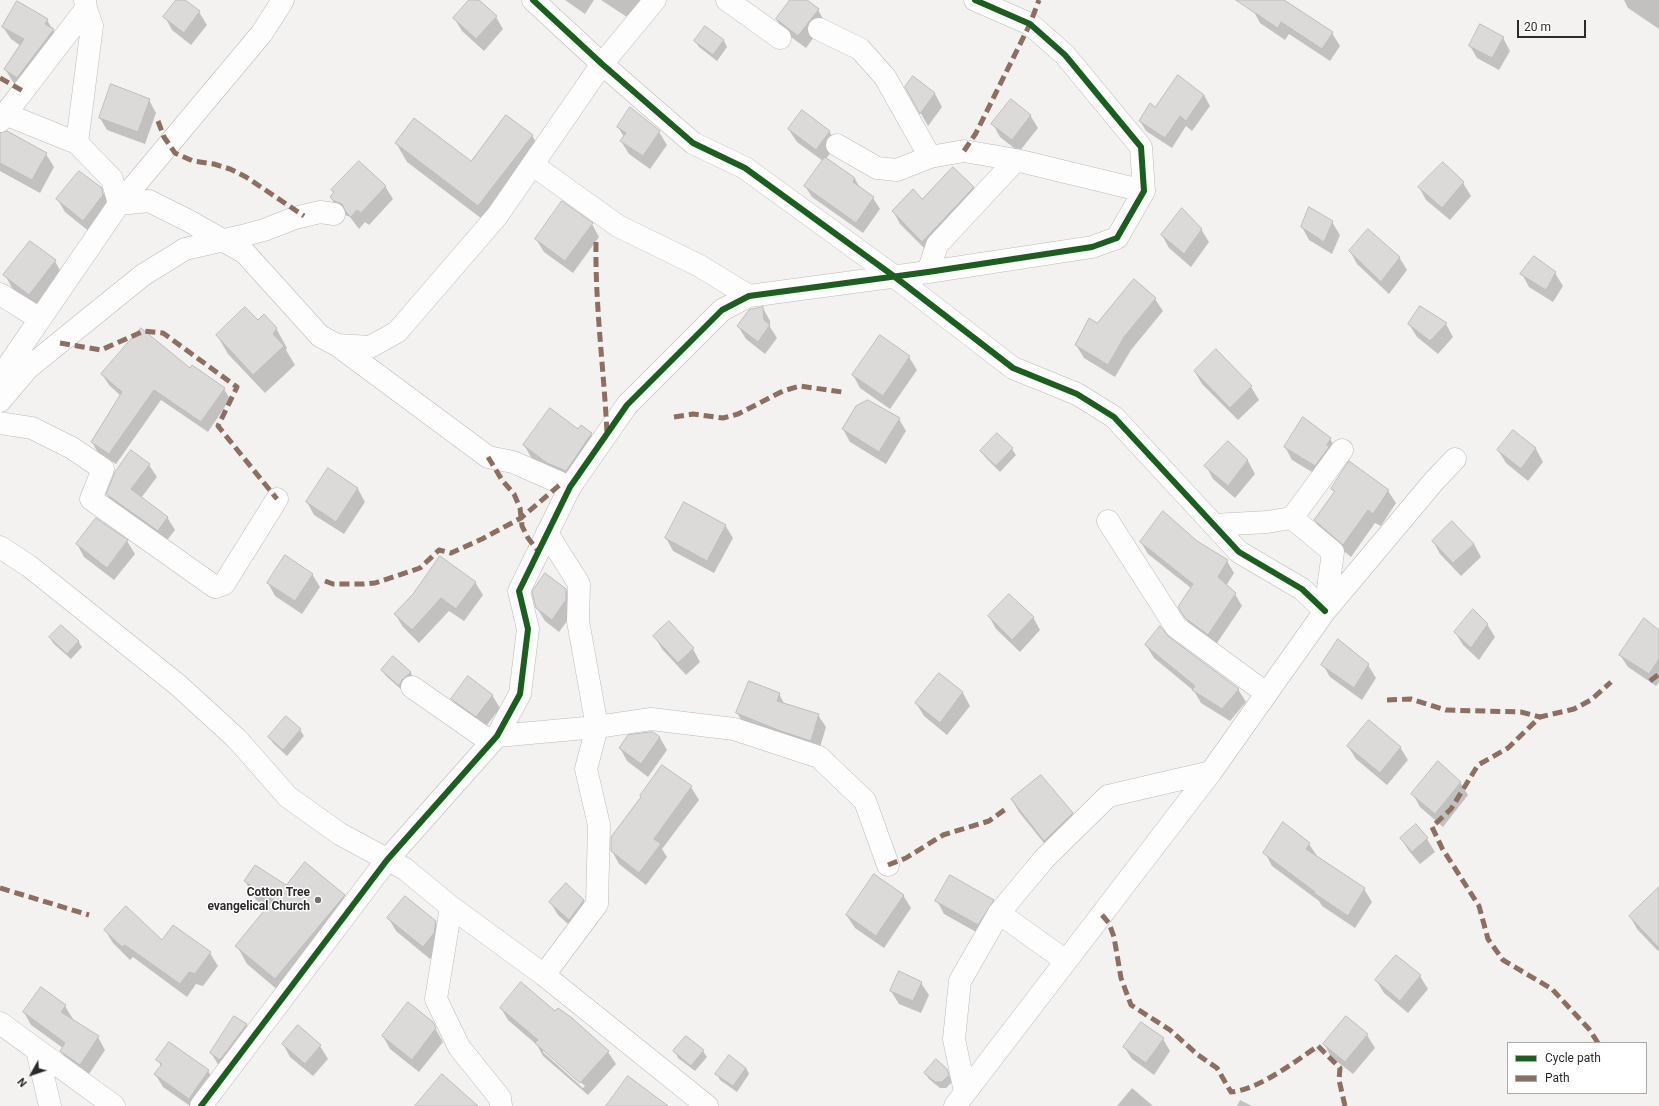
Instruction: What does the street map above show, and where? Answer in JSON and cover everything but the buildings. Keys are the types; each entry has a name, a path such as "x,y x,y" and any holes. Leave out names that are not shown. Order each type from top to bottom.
{"street":[{"path":"0,380 3,373 119,204 262,33 283,0"},
{"path":"533,0 602,64 693,143 745,168 895,277 1013,368 1077,394 1114,417 1239,552 1302,589 1325,611"},
{"path":"337,345 370,347 397,332 497,216 602,64 655,0"},
{"path":"727,0 780,38"},
{"path":"201,1106 387,860 494,739 520,694 528,629 519,591 570,487 626,405 722,310 749,296 895,277 1092,248 1116,238 1144,191 1141,147 1065,55 1030,24 975,0"},
{"path":"86,4 2,117 77,143 112,179 119,204"},
{"path":"77,143 92,26 86,4"},
{"path":"819,29 860,49 885,77 930,158"},
{"path":"837,145 876,168 897,170 930,158 964,151 1016,160 1144,191"},
{"path":"928,272 937,245 1016,160"},
{"path":"533,165 618,226 698,265 749,296"},
{"path":"119,204 149,201 189,221 245,253 320,336 337,345 488,457 513,462 570,487"},
{"path":"0,401 28,368 143,275 185,249 264,230 295,218 320,212 334,214"},
{"path":"0,294 40,319"},
{"path":"0,423 32,428 72,448 103,469 91,499 215,587 224,584 277,499"},
{"path":"1214,525 1267,522 1292,518 1342,450"},
{"path":"960,1099 1211,772 1325,611 1435,480 1455,459"},
{"path":"1292,518 1334,552 1325,611"},
{"path":"1108,521 1176,627 1266,693"},
{"path":"544,975 596,904 599,824 586,769 597,727 578,621 579,584 547,533"},
{"path":"0,547 29,566 178,685 237,739 288,797 340,834 404,869 451,907 544,975 707,1106"},
{"path":"412,687 494,739 651,719 734,729 819,757 864,800 888,865"},
{"path":"960,1099 954,1039 960,981 999,913 1044,859 1108,796 1211,772"},
{"path":"451,907 436,999 459,1047 500,1098 501,1106"},
{"path":"999,913 1066,961"},
{"path":"0,1023 114,1106"},
{"path":"37,1050 50,1106"}],"marked path":[{"path":"964,151 976,133 1030,24 1039,0"},
{"path":"0,78 23,91"},
{"path":"158,121 164,137 175,153 193,161 214,164 230,169 246,177 304,216"},
{"path":"596,242 598,314 607,434"},
{"path":"60,343 101,350 144,331 163,333 237,387 218,426 277,499"},
{"path":"674,417 693,414 723,418 738,414 783,391 800,386 842,392"},
{"path":"488,457 502,480 514,494 520,508 522,526 528,538 538,551"},
{"path":"325,581 333,584 375,583 420,568 439,550 451,553 482,539 521,518 562,483"},
{"path":"1650,681 1659,674"},
{"path":"1597,1042 1589,1029 1552,989 1503,960 1488,939 1479,906 1442,848 1432,827 1451,809 1478,765 1508,748 1540,717 1574,709 1591,700 1611,682"},
{"path":"1387,700 1411,699 1446,710 1521,712 1540,717"},
{"path":"888,865 906,858 943,835 989,821 1007,808"},
{"path":"0,888 89,915"},
{"path":"1102,915 1109,923 1114,937 1121,978 1131,1005 1170,1030 1198,1055 1217,1068 1231,1092 1242,1090 1265,1081 1318,1046 1340,1068 1339,1080 1345,1106"}],"cycle path":[{"path":"533,0 602,64 693,143 745,168 895,277 1013,368 1077,394 1114,417 1239,552 1302,589 1325,611"},
{"path":"201,1106 387,860 497,736 520,694 528,629 519,591 570,487 627,405 722,310 749,296 928,272 1092,247 1117,238 1144,191 1141,147 1065,55 1030,24 975,0"}],"place":[{"name":"Cotton Tree evangelical Church","path":"318,900"}]}
